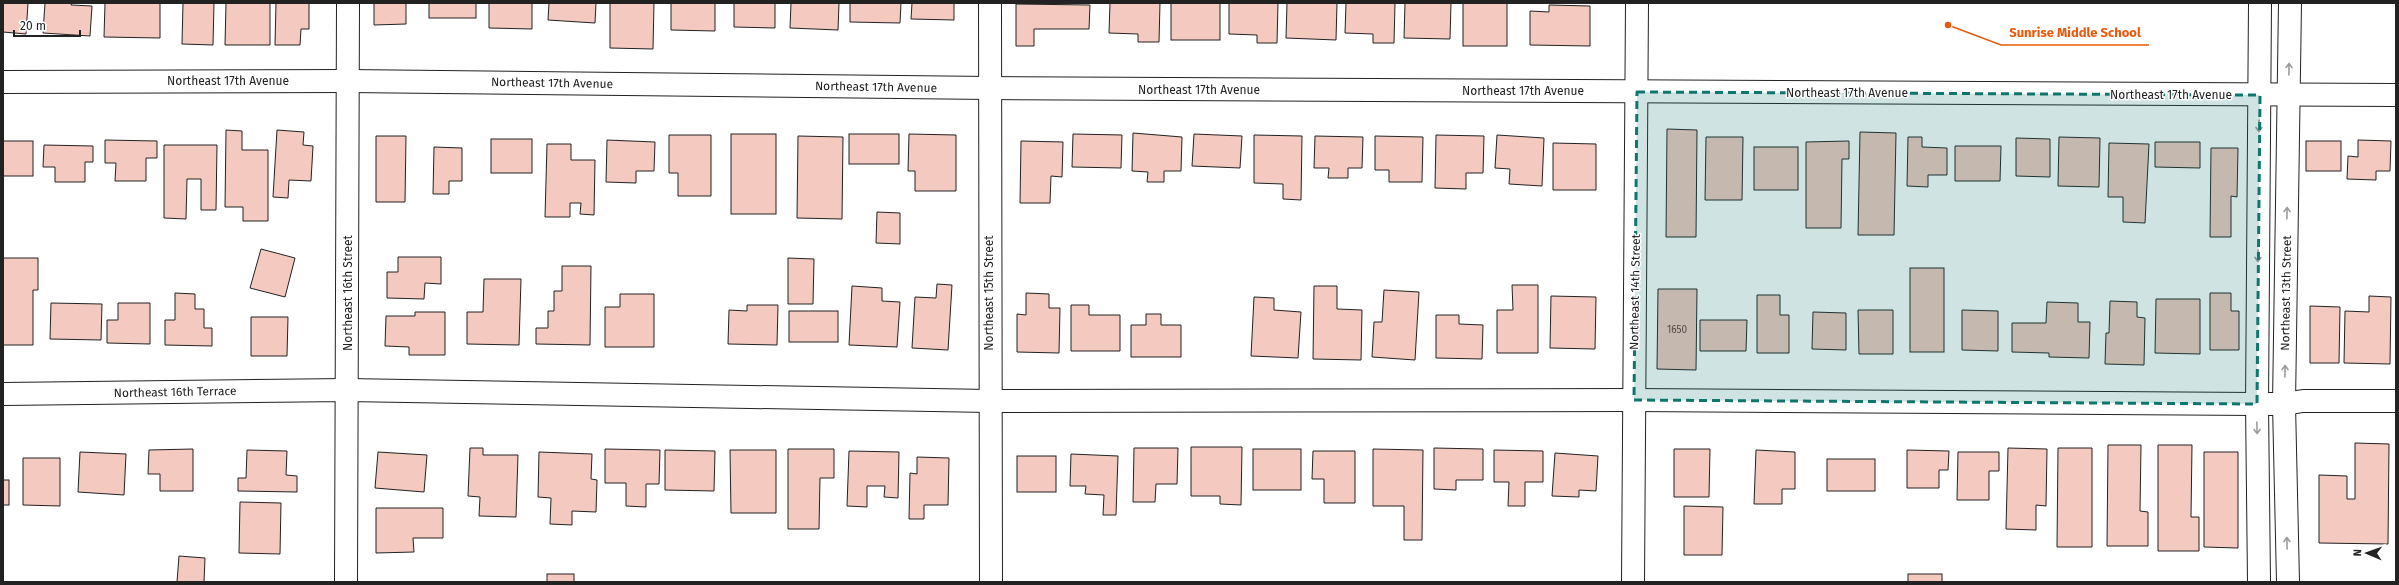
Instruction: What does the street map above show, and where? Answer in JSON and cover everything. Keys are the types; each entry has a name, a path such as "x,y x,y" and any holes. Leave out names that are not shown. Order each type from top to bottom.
{"street":[{"name":"Northeast 16th Street","path":"346,582 348,3"},
{"name":"Northeast 15th Street","path":"990,3 989,401 991,582"},
{"name":"Northeast 14th Street","path":"1633,582 1637,3"},
{"path":"2259,582 2257,404 2260,3"},
{"name":"Northeast 13th Street","path":"2288,582 2284,404 2290,3"},
{"name":"Northeast 17th Avenue","path":"3,82 348,81 990,88 2396,95"},
{"name":"Northeast 16th Terrace","path":"3,394 347,390 989,401 1634,400 2257,404 2284,404 2303,400 2396,401"}],"highlighted area":[{"path":"1637,92 2260,95 2257,404 1634,400"}],"building":[{"path":"3,3 28,3 26,34 3,32"},
{"path":"45,3 72,3 71,5 92,6 90,36 43,33"},
{"path":"105,3 160,3 160,38 104,37"},
{"path":"183,3 214,3 213,45 182,44"},
{"path":"226,3 270,3 270,45 225,45"},
{"path":"276,3 309,3 309,29 301,29 300,45 275,45"},
{"path":"374,3 406,3 406,24 374,25"},
{"path":"429,3 476,3 476,18 429,18"},
{"path":"489,3 532,3 532,29 489,28"},
{"path":"549,3 596,3 595,23 548,20"},
{"path":"610,3 654,3 653,49 610,48"},
{"path":"671,3 715,3 715,31 671,30"},
{"path":"734,3 775,3 775,28 734,27"},
{"path":"791,3 839,3 838,30 790,28"},
{"path":"850,3 901,3 900,23 850,22"},
{"path":"912,3 954,3 954,20 911,19"},
{"path":"1110,3 1160,3 1159,42 1138,42 1138,34 1109,33"},
{"path":"1171,3 1220,3 1220,40 1171,40"},
{"path":"1229,3 1278,3 1277,43 1257,43 1257,35 1229,34"},
{"path":"1287,3 1337,3 1336,40 1286,38"},
{"path":"1346,3 1395,3 1394,43 1373,43 1373,34 1345,33"},
{"path":"1405,3 1451,3 1450,39 1404,38"},
{"path":"1463,3 1507,3 1507,46 1463,46"},
{"path":"1016,4 1090,5 1089,29 1034,29 1034,46 1016,46"},
{"path":"1549,5 1590,6 1590,46 1530,45 1530,11 1549,12"},
{"path":"1667,129 1697,130 1696,237 1666,237"},
{"path":"226,130 242,131 242,150 268,150 268,221 243,221 243,207 225,207"},
{"path":"277,130 304,132 303,145 313,146 311,181 289,180 288,198 273,197"},
{"path":"1860,132 1896,133 1894,235 1858,235"},
{"path":"1133,133 1182,137 1181,171 1164,171 1164,182 1147,182 1148,172 1132,171"},
{"path":"731,134 776,134 776,214 731,214"},
{"path":"849,134 899,134 899,164 849,164"},
{"path":"909,134 956,135 956,191 915,191 915,171 908,171"},
{"path":"1073,134 1122,135 1121,168 1072,167"},
{"path":"1194,134 1242,136 1240,168 1192,166"},
{"path":"669,135 711,135 711,196 678,196 678,173 669,173"},
{"path":"1254,135 1302,136 1301,200 1283,199 1283,184 1254,183"},
{"path":"1436,135 1484,136 1483,173 1466,173 1466,189 1435,188"},
{"path":"1497,135 1544,138 1542,186 1509,184 1510,169 1495,168"},
{"path":"376,136 406,136 405,202 376,202"},
{"path":"798,136 843,137 842,219 797,218"},
{"path":"1315,136 1363,137 1362,168 1348,168 1348,178 1328,178 1329,168 1314,168"},
{"path":"1375,136 1423,137 1422,182 1389,182 1389,170 1375,170"},
{"path":"1706,137 1743,137 1742,200 1705,200"},
{"path":"1908,137 1922,137 1922,147 1947,148 1947,175 1928,175 1928,187 1907,186"},
{"path":"2059,137 2100,138 2099,187 2058,186"},
{"path":"2016,138 2050,139 2050,177 2016,176"},
{"path":"491,139 532,139 532,173 491,173"},
{"path":"105,140 157,141 157,158 146,158 146,181 115,181 116,163 105,163"},
{"path":"607,140 655,142 654,171 636,171 636,183 606,182"},
{"path":"2358,140 2391,141 2390,171 2376,171 2376,180 2347,179 2348,156 2358,157"},
{"path":"3,141 33,141 33,176 3,176"},
{"path":"1021,141 1063,142 1062,177 1051,176 1050,203 1020,203"},
{"path":"1849,141 1849,159 1842,159 1841,228 1806,228 1806,142"},
{"path":"2306,141 2341,141 2341,171 2306,171"},
{"path":"2155,142 2200,142 2200,168 2155,167"},
{"path":"1553,143 1596,144 1596,190 1553,190"},
{"path":"2109,143 2149,144 2145,223 2123,222 2123,197 2108,197"},
{"path":"547,144 571,144 571,160 595,160 594,215 580,214 581,203 570,203 570,217 545,217"},
{"path":"44,145 93,146 93,162 85,162 85,182 55,182 55,167 43,167"},
{"path":"164,145 217,145 216,210 201,210 201,179 187,179 186,219 164,218"},
{"path":"1955,146 2001,146 2000,181 1955,181"},
{"path":"434,147 462,148 462,181 449,181 449,194 433,194"},
{"path":"1754,147 1798,147 1798,190 1754,190"},
{"path":"2211,148 2238,148 2237,197 2231,196 2231,237 2210,237"},
{"path":"877,212 900,213 900,244 876,243"},
{"path":"261,249 295,258 285,297 250,288"},
{"path":"398,257 441,257 441,284 425,283 424,299 387,298 387,272 398,272"},
{"path":"3,258 38,258 38,290 33,290 33,345 3,345"},
{"path":"788,258 814,259 813,304 788,304"},
{"path":"562,266 591,266 590,345 536,344 536,328 548,328 548,311 554,311 554,291 562,291"},
{"path":"1910,268 1944,268 1944,352 1910,352"},
{"path":"484,279 521,279 519,345 467,344 467,312 483,312"},
{"path":"937,284 952,285 948,350 912,348 915,297 936,298"},
{"path":"1512,285 1538,285 1538,353 1497,353 1497,310 1513,310"},
{"path":"852,286 882,288 882,301 900,302 897,347 849,345"},
{"path":"1314,286 1337,286 1337,309 1362,310 1361,360 1313,359"},
{"path":"1658,289 1697,289 1696,370 1657,369"},
{"path":"1384,290 1419,292 1415,360 1372,357 1374,322 1382,322"},
{"path":"175,293 195,294 195,309 204,309 204,328 212,328 212,346 165,345 165,320 175,320"},
{"path":"1026,293 1049,294 1049,308 1060,308 1059,353 1017,352 1017,314 1026,315"},
{"path":"2210,293 2231,293 2231,311 2239,311 2239,350 2210,350"},
{"path":"620,294 654,294 654,347 605,347 605,307 620,307"},
{"path":"1757,295 1780,295 1780,315 1789,315 1789,353 1757,353"},
{"path":"1551,296 1596,297 1595,349 1550,348"},
{"path":"2369,296 2391,297 2390,364 2344,363 2345,311 2369,312"},
{"path":"1254,297 1274,298 1274,310 1301,312 1298,358 1251,356"},
{"path":"2156,299 2200,299 2200,354 2155,353"},
{"path":"2110,301 2137,302 2137,317 2145,318 2144,365 2105,364 2106,333 2109,333"},
{"path":"2047,302 2078,303 2078,322 2090,322 2089,358 2049,357 2049,353 2012,352 2012,323 2046,323"},
{"path":"51,303 102,304 101,340 50,339"},
{"path":"118,303 150,303 150,344 107,343 107,320 118,320"},
{"path":"747,305 778,305 777,345 728,344 729,310 747,311"},
{"path":"1071,305 1089,305 1089,315 1120,315 1120,351 1071,351"},
{"path":"2310,306 2340,307 2339,363 2310,363"},
{"path":"1858,310 1893,310 1893,354 1859,354"},
{"path":"1962,310 1998,311 1998,351 1962,350"},
{"path":"789,311 838,311 838,342 789,342"},
{"path":"415,312 445,312 445,355 409,355 409,347 385,346 386,316 415,316"},
{"path":"1813,312 1846,313 1846,350 1812,349"},
{"path":"1146,314 1161,314 1161,325 1181,325 1181,357 1131,357 1131,325 1146,325"},
{"path":"1436,315 1459,315 1459,324 1483,325 1482,359 1436,358"},
{"path":"251,317 288,317 287,356 251,356"},
{"path":"1700,320 1747,320 1746,351 1700,351"},
{"path":"2355,443 2389,444 2388,544 2319,543 2319,475 2347,476 2347,499 2355,499"},
{"path":"2108,445 2141,445 2140,511 2148,512 2148,546 2107,546"},
{"path":"2158,445 2192,445 2191,517 2199,517 2199,551 2158,551"},
{"path":"1191,447 1242,447 1241,505 1220,504 1220,496 1191,496"},
{"path":"470,448 483,448 483,455 518,455 516,517 479,516 480,497 468,496"},
{"path":"1134,448 1178,448 1177,484 1156,484 1155,502 1133,502"},
{"path":"1434,448 1483,449 1483,480 1456,480 1456,490 1434,489"},
{"path":"2008,448 2047,449 2046,506 2036,505 2036,530 2006,529"},
{"path":"2058,448 2092,448 2092,547 2057,547"},
{"path":"193,449 193,491 160,491 160,474 148,474 149,450"},
{"path":"605,449 660,450 659,484 646,484 646,507 626,506 626,483 605,483"},
{"path":"788,449 834,449 834,478 820,478 819,529 788,529"},
{"path":"1253,449 1301,449 1301,490 1253,490"},
{"path":"1373,449 1423,450 1422,540 1404,540 1404,506 1373,506"},
{"path":"1674,449 1710,449 1709,497 1674,497"},
{"path":"247,450 287,451 286,475 297,476 297,492 238,491 238,478 246,478"},
{"path":"665,450 715,451 714,491 665,490"},
{"path":"730,450 776,450 776,513 731,513"},
{"path":"1494,450 1543,451 1543,482 1525,482 1525,506 1508,506 1509,482 1494,482"},
{"path":"1756,450 1795,452 1795,489 1782,489 1782,504 1754,504"},
{"path":"1907,450 1949,451 1948,470 1939,470 1939,488 1907,488"},
{"path":"849,451 899,452 898,498 884,497 885,486 867,486 867,507 847,506"},
{"path":"1313,451 1355,451 1355,503 1324,503 1324,479 1312,479"},
{"path":"80,452 126,454 124,495 78,492"},
{"path":"378,452 427,455 424,492 375,488"},
{"path":"539,452 592,454 591,479 597,480 596,512 572,511 572,525 550,524 551,498 538,497"},
{"path":"1958,452 1999,452 1999,471 1989,471 1989,500 1957,500"},
{"path":"2204,452 2238,452 2238,548 2204,547"},
{"path":"1555,453 1598,456 1596,491 1579,490 1579,497 1552,496"},
{"path":"1071,454 1118,456 1116,515 1103,515 1104,495 1085,494 1086,486 1070,486"},
{"path":"1017,456 1056,456 1056,492 1017,492"},
{"path":"917,457 949,458 948,505 924,505 924,519 909,519 910,473 917,474"},
{"path":"23,458 60,458 60,506 23,505"},
{"path":"1827,459 1875,459 1875,491 1827,491"},
{"path":"3,480 9,480 9,505 3,505"},
{"path":"240,502 281,503 280,554 239,553"},
{"path":"1684,506 1723,507 1722,555 1684,555"},
{"path":"376,508 443,508 443,538 413,538 414,552 376,553"},
{"path":"179,556 205,558 204,582 177,582"},
{"path":"547,574 574,574 574,582 547,582"},
{"path":"1908,574 1942,574 1942,582 1908,582"}],"place":[{"name":"Sunrise Middle School","path":"1948,25"}]}
